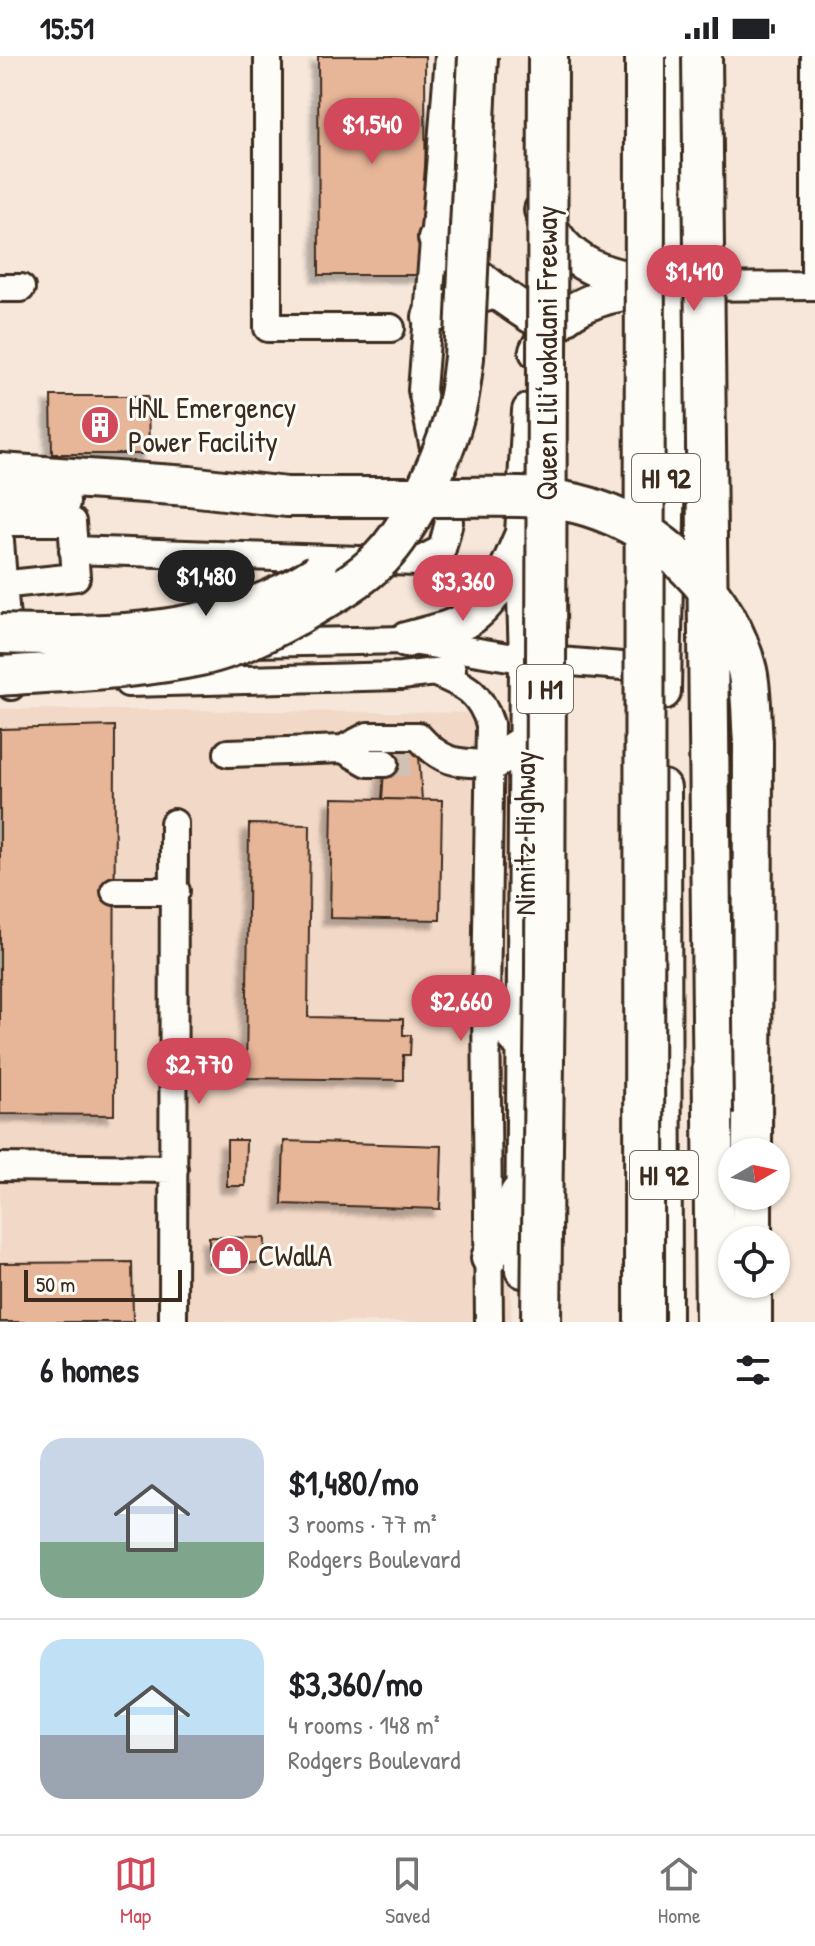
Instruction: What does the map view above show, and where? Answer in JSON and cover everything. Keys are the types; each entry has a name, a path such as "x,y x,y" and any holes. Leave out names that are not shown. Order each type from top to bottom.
{"highway":[{"path":"2,640 140,664 203,656 274,628 338,591 381,558 407,522 428,483 446,443 458,401 464,358 478,56"},
{"name":"Queen Liliʻuokalani Freeway","path":"541,1322 548,56"},
{"path":"644,1322 645,56"},
{"path":"702,56 715,1322"},
{"path":"0,473 189,486 287,497"},
{"path":"2,640 165,631 242,610 292,591 349,554 428,483"},
{"path":"0,500 188,505 287,497 514,497 588,507 624,521 685,562 724,613 747,670 753,742 752,1138"},
{"path":"752,1298 752,1322"}],"main road":[{"name":"Nimitz Highway","path":"523,1322 526,741 518,658 533,359 533,56"},
{"name":"HI 92","path":"664,1322 663,670 670,286 668,56"},
{"path":"534,187 545,216 568,252 608,276 670,286"},
{"path":"436,238 493,291 532,316"},
{"path":"669,238 691,271 721,287"},
{"path":"533,359 543,338 555,323 581,306 613,293 670,286"},
{"path":"430,317 457,303 493,291"},
{"path":"406,640 454,625 475,614 490,598 523,534"},
{"path":"490,764 526,741"},
{"path":"486,1003 524,1047"},
{"path":"489,1258 523,1181"}],"street":[{"path":"268,56 268,328 391,328"},
{"path":"73,550 417,562 442,549 449,522 422,390 449,56"},
{"path":"815,56 815,271"},
{"path":"670,286 815,286"},
{"path":"0,522 72,522 76,577 2,640"},
{"path":"0,541 2,640"},
{"path":"2,640 406,640 518,658 663,670"},
{"path":"2,640 438,674 518,658"},
{"path":"438,674 460,683 483,702 490,724 486,1003 489,1322"},
{"path":"228,753 343,749 368,736 418,736 427,758 490,764"},
{"path":"343,749 368,763 385,763"},
{"path":"173,1322 174,823"},
{"path":"115,891 176,891"},
{"path":"0,1167 174,1169"}],"shaded area":[{"path":"0,709 508,713 511,1322 0,1322"}],"building":[{"path":"318,56 425,56 426,275 319,275"},
{"name":"HNL Emergency Power Facility","path":"51,396 148,396 149,454 52,454"},
{"path":"115,726 114,1115 0,1114 0,729"},
{"path":"418,741 422,800 382,799 386,743"},
{"path":"332,798 442,800 440,920 330,918"},
{"path":"249,824 310,825 308,1017 403,1019 403,1035 411,1035 410,1055 403,1055 403,1080 246,1078"},
{"path":"227,1140 246,1140 245,1186 227,1186"},
{"path":"284,1141 442,1146 440,1209 282,1204"},
{"path":"209,1237 265,1238 264,1263 209,1263"},
{"path":"132,1262 133,1322 0,1322 0,1263"}],"tunnel":[{"path":"385,763 420,763"}],"place":[{"name":"HNL Emergency Power Facility","path":"100,425"},
{"name":"CWallA","path":"230,1256"}]}
